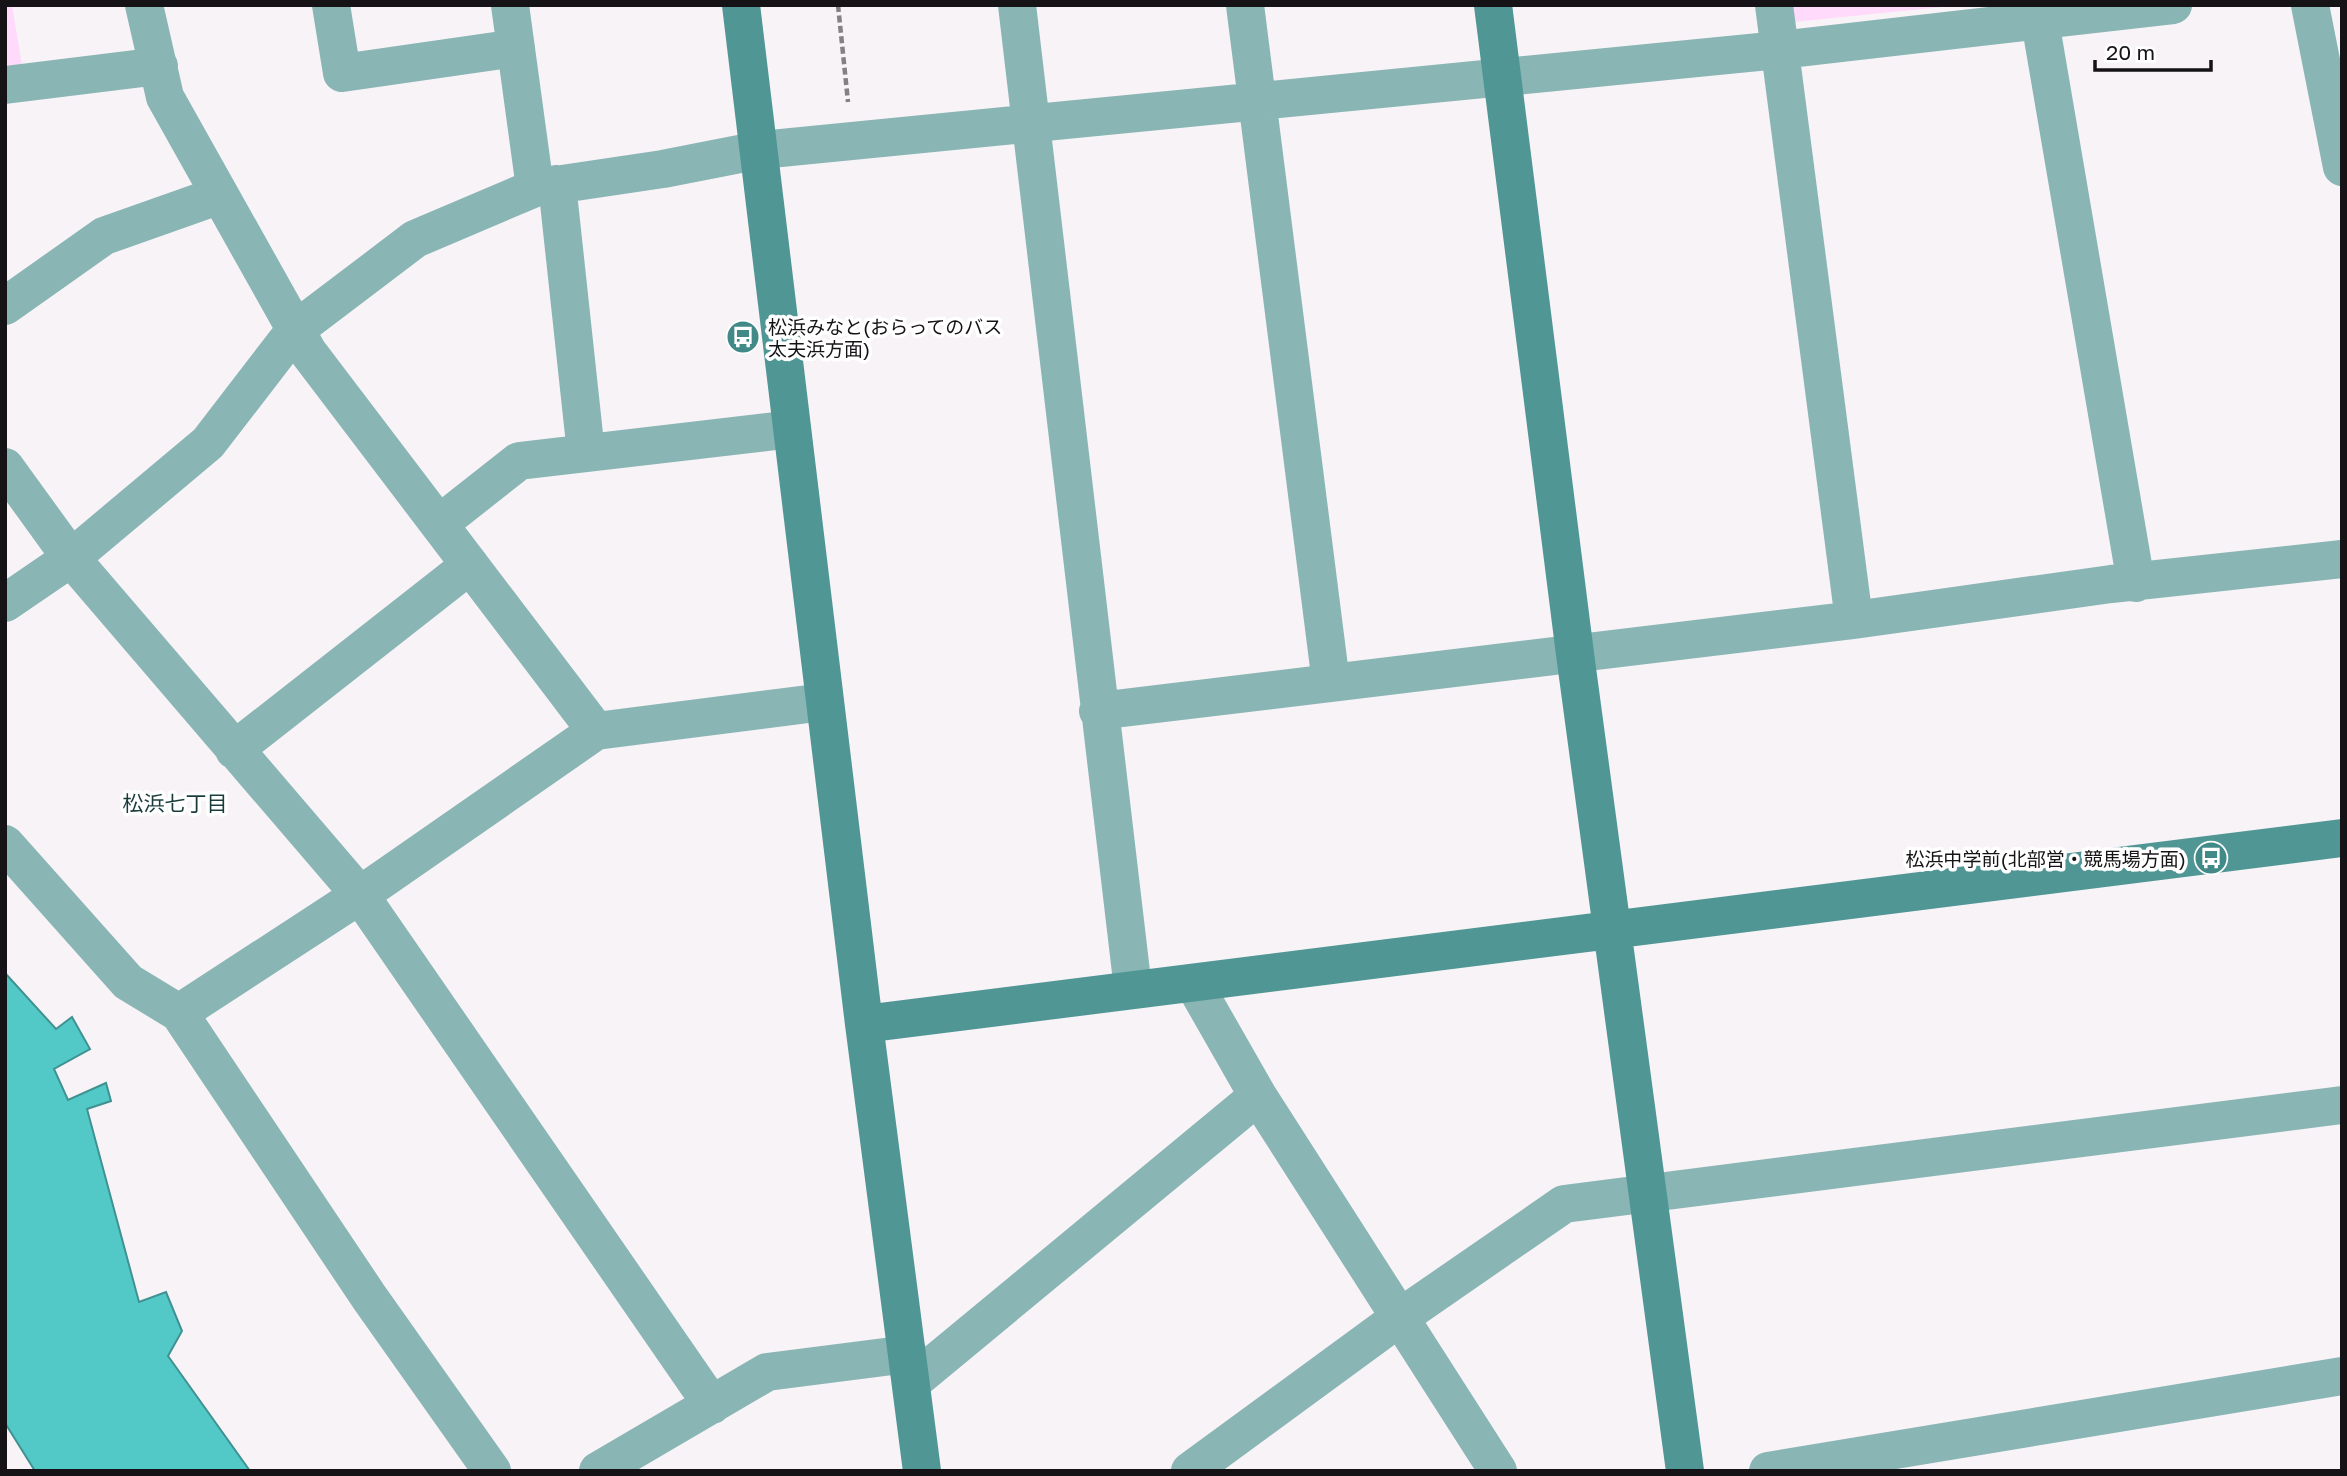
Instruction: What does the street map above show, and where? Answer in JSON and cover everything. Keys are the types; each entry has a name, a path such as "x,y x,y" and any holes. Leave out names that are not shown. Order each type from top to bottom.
{"street":[{"path":"144,5 165,97 308,352 596,731"},
{"path":"331,5 342,73 516,48"},
{"path":"510,5 516,48 546,186 586,453"},
{"path":"741,5 824,702 922,1471"},
{"path":"1017,5 1033,123 1098,711 1133,989"},
{"path":"1245,5 1331,683"},
{"path":"1493,5 1575,654 1685,1471"},
{"path":"1774,5 1854,620"},
{"path":"5,603 71,558 208,443 295,330 415,239 546,186 760,150 1780,50 2173,5"},
{"path":"2310,5 2342,167"},
{"path":"2040,21 2136,583"},
{"path":"5,85 159,66"},
{"path":"5,306 104,236 220,195"},
{"path":"439,524 520,461 792,429"},
{"path":"5,467 71,558 360,895 712,1405"},
{"path":"1098,711 1854,620 2111,584 2342,559"},
{"path":"234,750 470,565"},
{"path":"179,1013 360,895 596,731 824,702"},
{"path":"864,1024 2342,838"},
{"path":"5,844 128,982 179,1013 369,1297 492,1471"},
{"path":"1194,984 1258,1096 1498,1471"},
{"path":"598,1471 767,1372 909,1369 1258,1096"},
{"path":"1190,1471 1399,1318 1564,1204 1647,1191 2342,1105"},
{"path":"1768,1471 2342,1376"}],"path":[{"path":"838,5 853,140"}],"shaded area":[{"path":"5,5 12,5 23,71 5,73"},
{"path":"1782,5 1962,5 1784,23"}],"water":[{"path":"5,973 56,1029 72,1017 90,1049 54,1069 68,1100 106,1083 111,1101 87,1109 139,1302 166,1292 182,1331 168,1356 250,1471 35,1471 5,1423"}],"place":[{"name":"松浜みなと(おらってのバス 太夫浜方面)","path":"743,337"},
{"name":"松浜中学前(北部営・競馬場方面)","path":"2211,858"}],"district":[{"name":"松浜七丁目","path":"175,803"}]}
